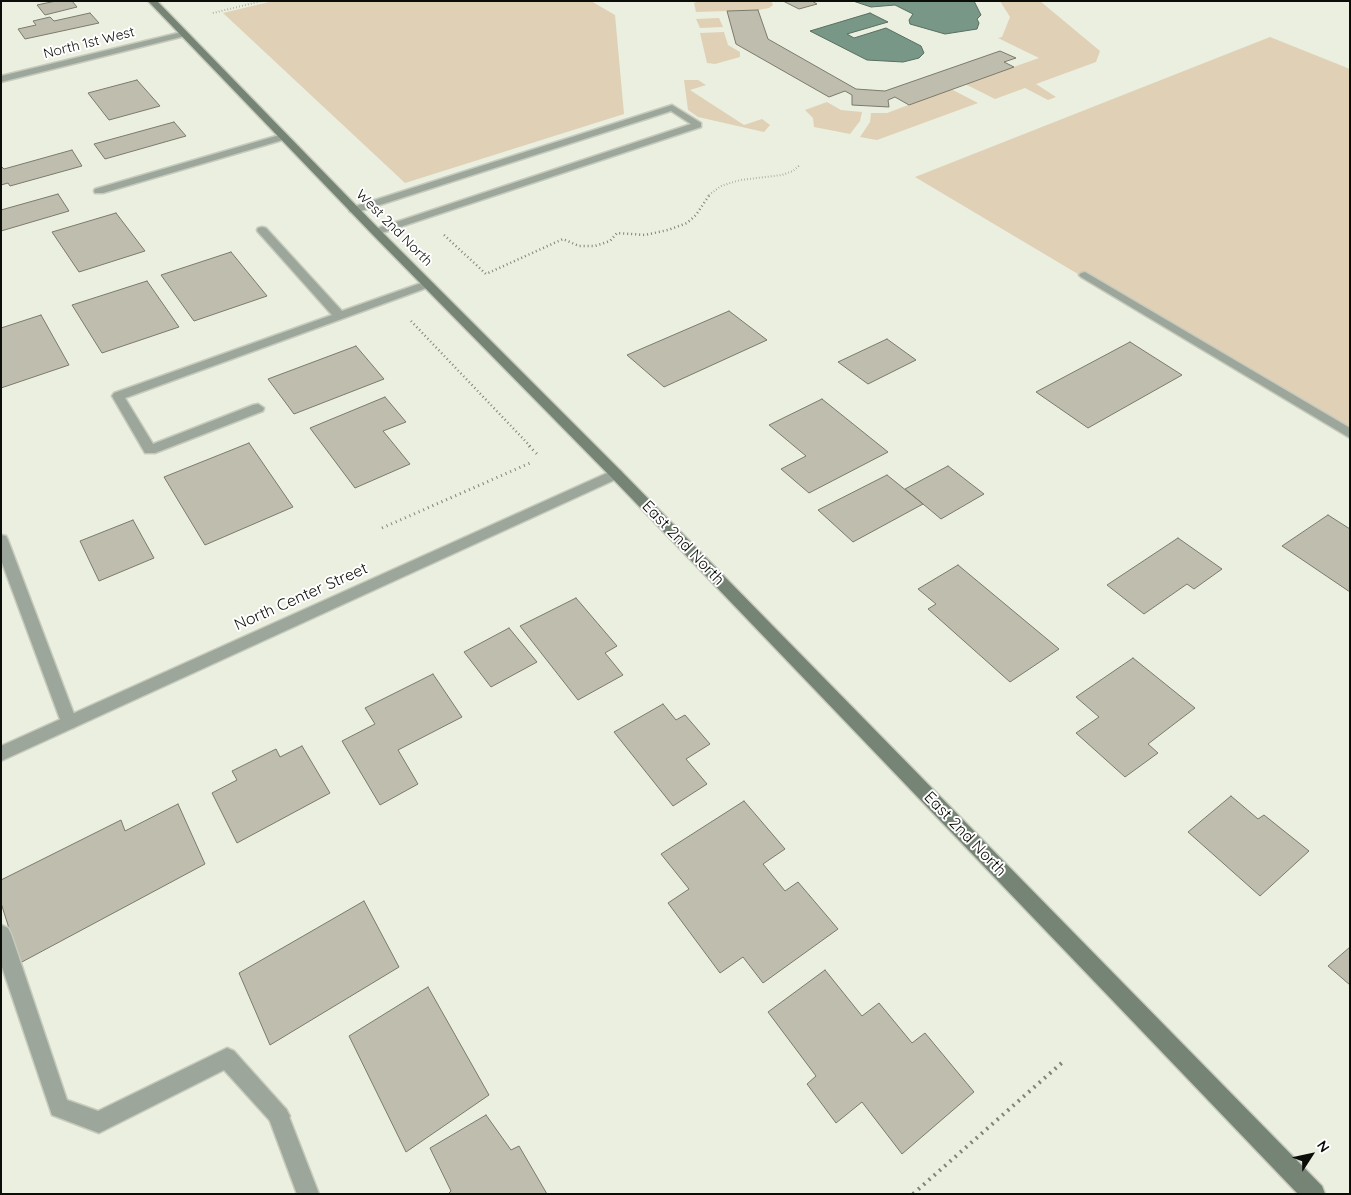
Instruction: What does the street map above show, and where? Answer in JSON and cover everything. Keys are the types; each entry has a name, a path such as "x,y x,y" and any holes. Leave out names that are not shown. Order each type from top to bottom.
{"street":[{"name":"West 2nd North","path":"152,1 354,210 616,474"},
{"name":"North 1st West","path":"1,79 182,34"},
{"path":"354,210 672,108 698,125 376,232"},
{"path":"99,191 283,137"},
{"path":"262,230 340,316"},
{"path":"1086,275 1350,434"},
{"path":"258,408 150,450 118,396 428,284"},
{"name":"North Center Street","path":"1,754 616,474"},
{"name":"East 2nd North","path":"616,474 1314,1194"},
{"path":"1,540 69,722"},
{"path":"1,934 59,1108 99,1122 227,1058 279,1116 308,1194"}],"path":[{"path":"213,13 262,1"},
{"path":"439,230 486,274 563,239 579,246 595,246 610,241 617,233 645,235 668,230 687,223 696,215 710,194 722,186 740,180 782,175 793,171 800,165"},
{"path":"411,321 539,456"},
{"path":"382,528 530,463"},
{"path":"913,1194 1065,1060"}],"shaded area":[{"path":"273,1 591,1 615,15 624,114 405,183 223,13"},
{"path":"699,1 771,1 773,5 769,8 758,10 696,12 694,3"},
{"path":"853,1 974,1 981,15 977,19 979,23 977,29 945,34 910,24 909,20 913,14 895,5 871,7"},
{"path":"1000,1 1040,1 1100,51 1096,62 1036,84 1056,97 1048,100 1025,88 995,99 965,84 1039,58 998,38 1002,37 1010,17"},
{"path":"870,13 888,22 847,34 854,38 886,28 921,46 924,53 919,58 903,62 867,60 810,31"},
{"path":"719,18 723,27 700,28 696,19"},
{"path":"724,32 728,45 740,52 740,57 715,64 707,63 700,33"},
{"path":"1270,37 1350,69 1350,436 915,177"},
{"path":"684,80 698,80 706,85 690,90 744,125 762,119 770,125 764,132 698,117 688,110"},
{"path":"951,89 978,103 877,140 860,137 870,122 871,113 887,113"},
{"path":"827,102 841,110 862,112 860,121 850,134 814,127 813,118 805,110"}],"building":[{"path":"56,1 72,1 77,7 45,15 37,5"},
{"path":"783,1 812,1 817,4 799,9"},
{"path":"758,10 768,39 856,89 885,91 1000,51 1016,58 1004,62 1014,67 909,105 895,97 888,100 889,107 852,105 852,95 845,91 829,97 736,44 727,11"},
{"path":"90,13 99,23 25,39 18,29 36,25 33,21 50,17 54,21"},
{"path":"137,80 160,106 109,120 88,93"},
{"path":"174,122 186,136 105,159 94,144"},
{"path":"72,150 82,166 10,186 8,183 1,185 1,166 4,169"},
{"path":"58,194 69,211 1,231 1,210"},
{"path":"116,213 145,251 79,272 52,232"},
{"path":"231,252 267,296 194,321 161,275"},
{"path":"147,281 179,327 102,353 72,305"},
{"path":"729,311 767,340 664,387 627,355"},
{"path":"41,315 69,365 1,388 1,328"},
{"path":"887,339 916,360 868,384 838,362"},
{"path":"1130,342 1182,375 1088,428 1036,392"},
{"path":"356,346 384,379 294,414 268,379"},
{"path":"385,397 406,422 383,431 410,464 355,488 310,428"},
{"path":"822,399 888,452 809,493 781,469 806,456 769,425"},
{"path":"249,443 293,507 205,545 164,477"},
{"path":"948,466 984,494 941,519 905,489"},
{"path":"887,475 923,504 853,542 818,510"},
{"path":"1328,515 1350,529 1350,592 1282,546"},
{"path":"133,520 154,558 99,581 80,541"},
{"path":"1178,538 1222,569 1194,589 1187,584 1144,614 1107,585"},
{"path":"958,565 1059,649 1010,682 928,609 936,604 918,589"},
{"path":"576,598 617,646 605,653 623,675 578,700 520,626"},
{"path":"509,628 537,662 491,687 464,652"},
{"path":"1133,658 1195,708 1148,744 1158,753 1125,777 1076,733 1099,717 1076,697"},
{"path":"433,674 462,717 398,750 418,784 380,805 342,741 375,724 365,708"},
{"path":"663,704 676,720 685,715 710,744 686,759 707,784 673,806 614,732"},
{"path":"302,746 330,793 237,843 212,793 237,780 232,771 276,749 280,757"},
{"path":"1231,796 1258,819 1264,815 1309,851 1260,896 1188,832"},
{"path":"744,801 785,849 763,864 785,891 798,882 838,929 763,983 743,957 720,973 668,903 689,889 661,854"},
{"path":"178,804 205,864 20,963 1,903 1,880 121,820 125,831"},
{"path":"364,901 399,967 270,1045 239,973"},
{"path":"1350,947 1350,985 1328,966"},
{"path":"825,970 862,1016 879,1003 912,1043 925,1033 974,1092 902,1154 862,1102 836,1123 807,1084 816,1076 768,1012"},
{"path":"428,987 489,1095 406,1152 349,1036"},
{"path":"486,1115 511,1150 519,1146 547,1194 448,1194 451,1191 430,1148"}]}
